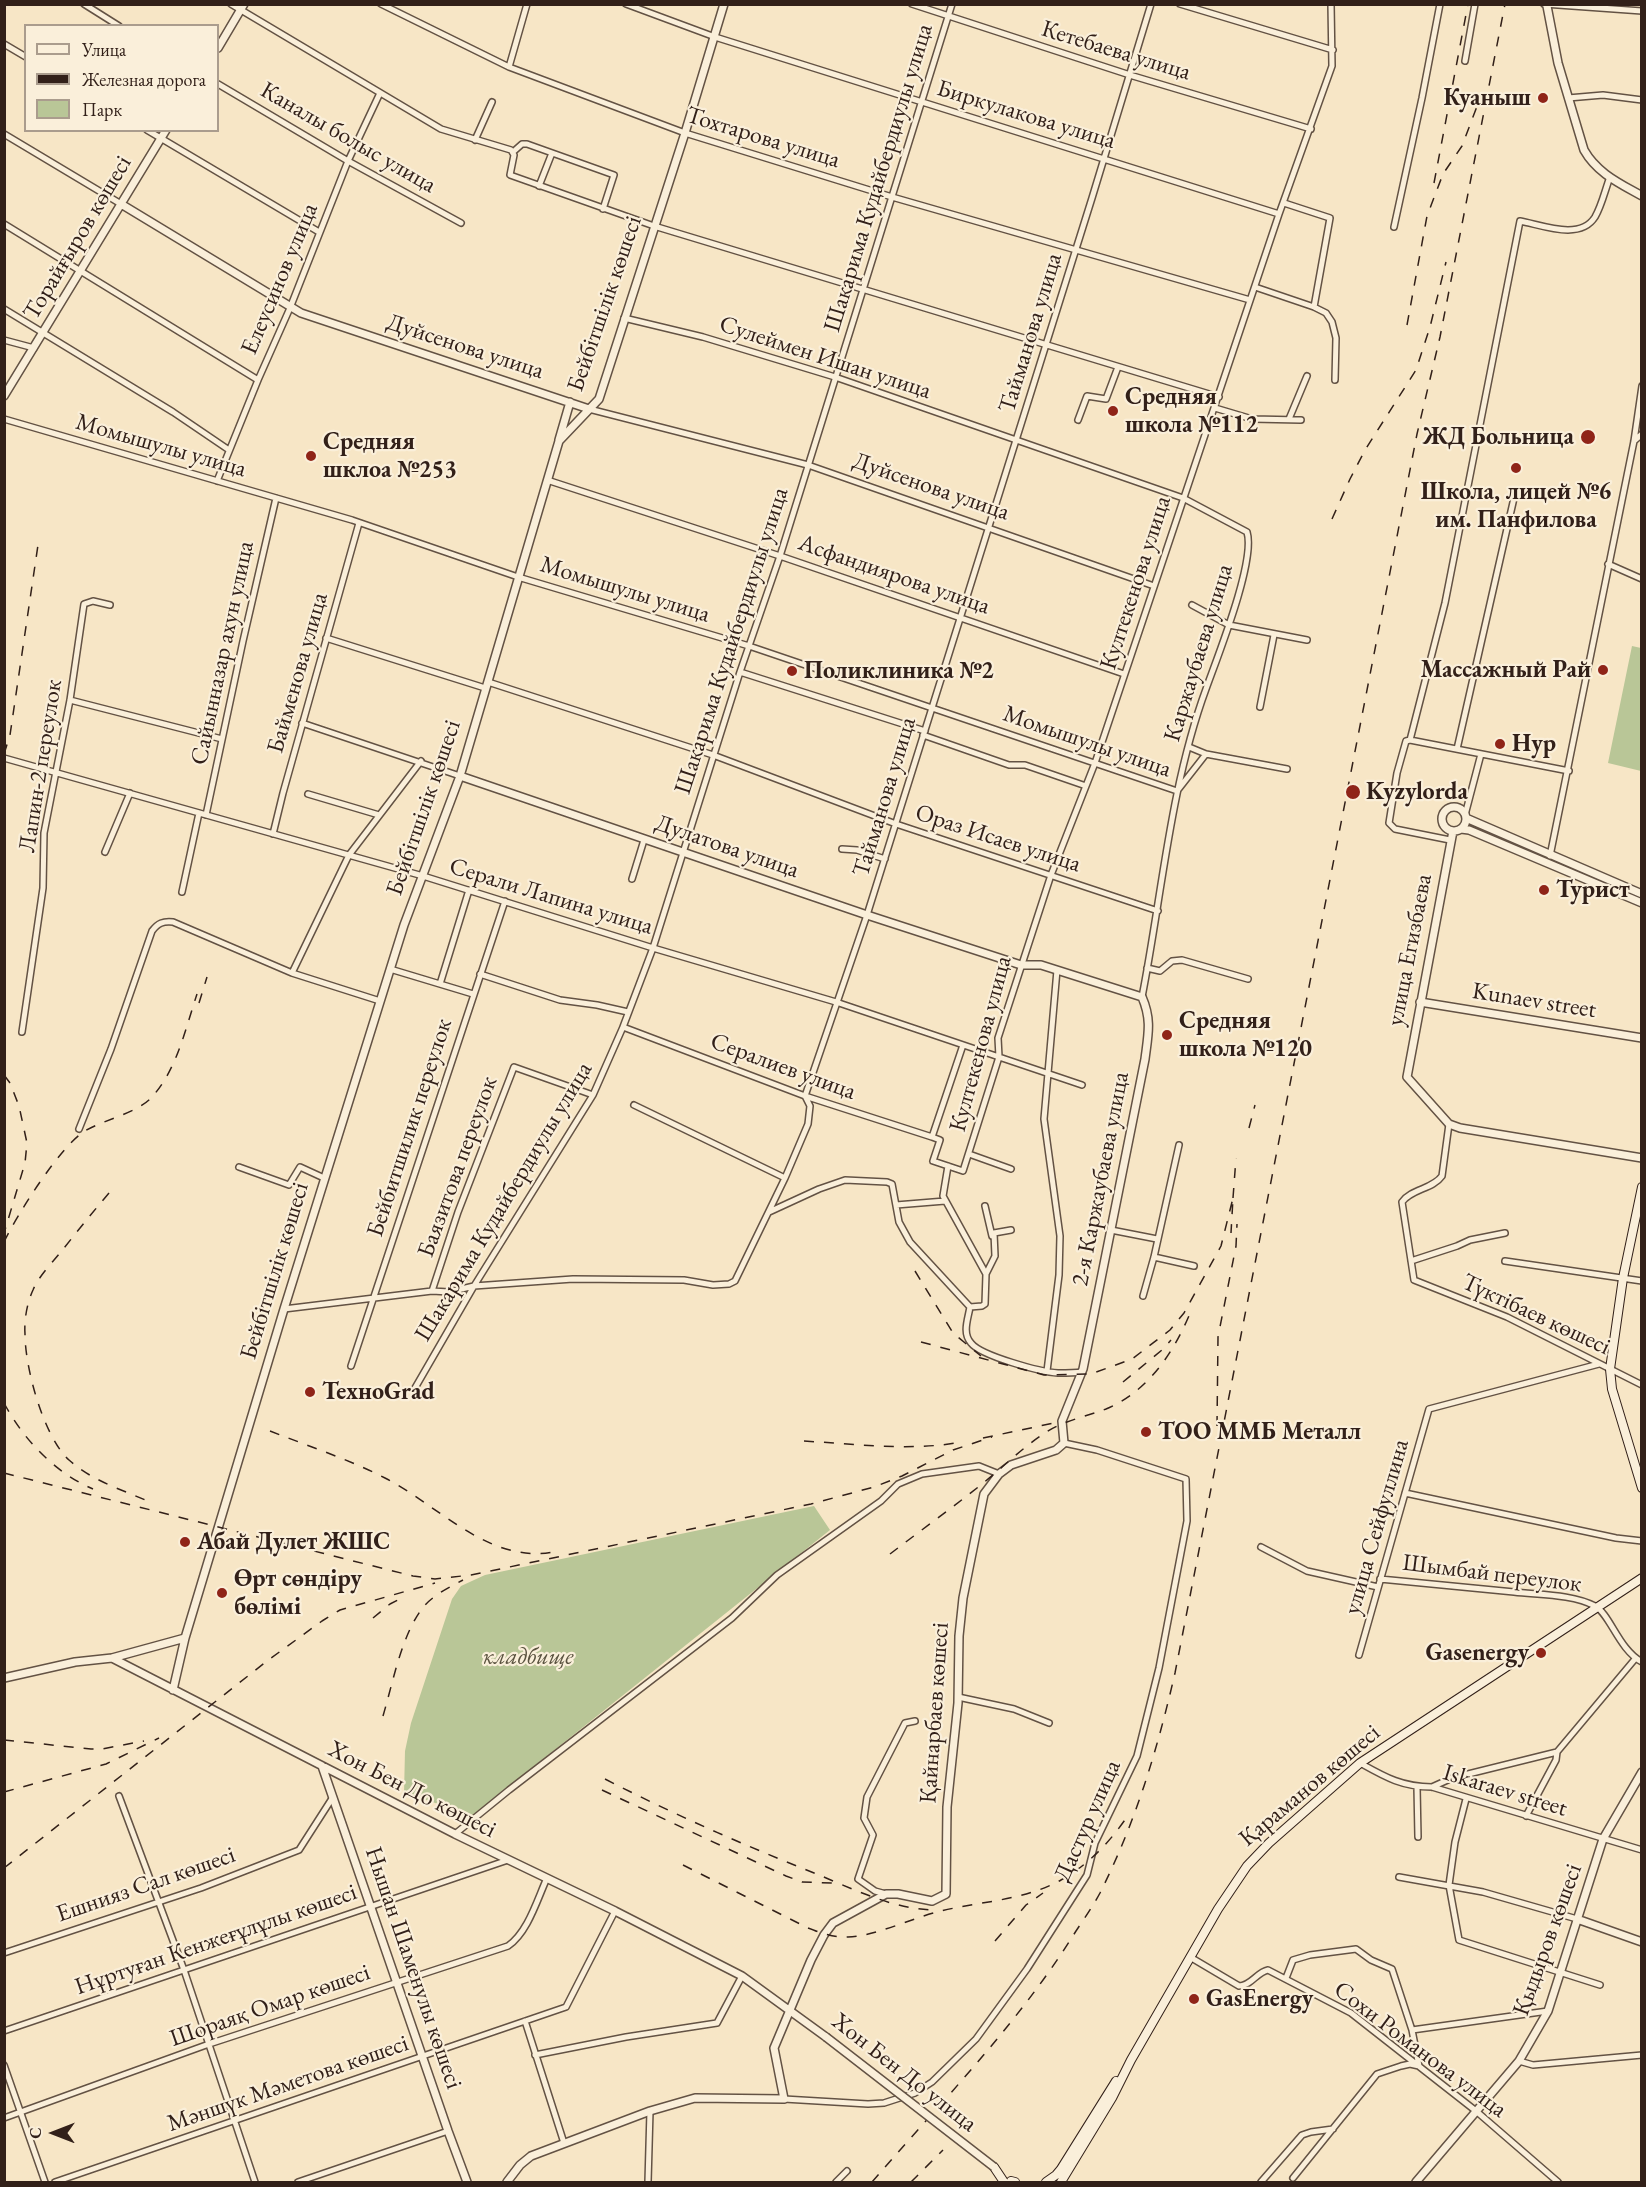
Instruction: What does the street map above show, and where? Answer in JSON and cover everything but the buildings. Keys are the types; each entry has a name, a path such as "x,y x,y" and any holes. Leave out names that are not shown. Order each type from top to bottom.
{"main road":[{"path":"1641,1187 1623,1278 1610,1369 1612,1389 1641,1488"},
{"name":"Қараманов көшесі","path":"1061,2181 1112,2098 1131,2060 1224,1899 1247,1866 1269,1843 1360,1763 1641,1578"},
{"path":"1046,2182 1056,2175 1131,2060"},
{"path":"993,2167 1011,2182"}],"street":[{"path":"84,4 116,24"},
{"path":"231,4 242,7 441,129 513,152"},
{"name":"Тохтарова улица","path":"381,4 509,67 685,133 1250,300"},
{"path":"509,67 527,4"},
{"name":"Биркулакова улица","path":"626,4 715,37 1279,214"},
{"name":"Бейбітшілік көшесі","path":"173,1690 185,1638 324,1178 404,925 460,776 559,441 599,399 724,4"},
{"name":"Кетебаева улица","path":"912,4 1130,75 1311,129"},
{"name":"Шакарима Кудайбердиулы улица","path":"415,1388 474,1286 593,1095 623,1027 653,948 713,755 780,556 952,4"},
{"name":"Тайманова улица","path":"474,1286 573,1279 684,1280 713,1285 729,1284 735,1281 785,1178 808,1124 810,1107 805,1096 885,859 1151,4"},
{"path":"1180,4 1333,50"},
{"name":"Култекенова улица","path":"948,1166 963,1172 999,1057 998,1038 1051,875 1095,763 1279,214 1332,66 1331,4"},
{"path":"1394,227 1440,4"},
{"path":"1465,61 1475,4"},
{"path":"1641,11 1547,5 1558,63 1584,150 1598,169 1641,196"},
{"path":"219,46 242,7"},
{"path":"4,44 24,56"},
{"name":"Каналы болыс улица","path":"219,85 348,161 461,223"},
{"name":"Елеусинов улица","path":"217,481 290,308 348,161 380,93"},
{"path":"1568,98 1603,95 1641,100"},
{"path":"476,140 492,102"},
{"path":"150,132 319,232"},
{"name":"Торайғыров көшесі","path":"4,396 165,132"},
{"name":"Дуйсенова улица","path":"4,134 290,308 589,409 808,465 1154,586"},
{"path":"603,208 614,175 522,144 513,152 510,175 539,186 654,226 1219,397"},
{"path":"539,186 552,153"},
{"path":"1410,740 1445,603 1520,221 1569,231 1586,226 1595,216 1610,177"},
{"path":"1284,203 1319,212 1330,218 1314,307"},
{"path":"4,224 258,380"},
{"path":"1255,287 1326,313 1332,322 1336,338 1335,380"},
{"path":"4,309 173,412 229,450"},
{"name":"Сулеймен Ишан улица","path":"624,318 703,337 835,377 1183,498"},
{"path":"4,340 34,348"},
{"path":"1078,420 1087,396 1106,399 1118,367"},
{"path":"1290,419 1307,376"},
{"path":"1550,860 1634,441 1641,386"},
{"path":"559,441 570,402"},
{"path":"1215,408 1252,418 1301,420"},
{"name":"Момышулы улица","path":"4,419 359,523 518,577 749,646 1177,791 1206,754 1287,769"},
{"path":"1634,441 1641,434"},
{"name":"Асфандиярова улица","path":"547,480 961,617 1124,675"},
{"name":"Сайынназар ахун улица","path":"206,815 276,498"},
{"name":"Каржаубаева улица","path":"1142,997 1177,791 1205,692 1230,625 1246,564 1249,537 1247,532 1183,498"},
{"path":"1457,749 1514,498"},
{"name":"Байменова улица","path":"273,834 359,523"},
{"path":"1608,564 1641,579"},
{"name":"Лапин-2 переулок","path":"22,1032 43,888 44,833 70,700 84,604 93,601 110,605"},
{"path":"1192,605 1230,625 1307,640"},
{"path":"1260,707 1274,635"},
{"name":"Ораз Исаев улица","path":"326,638 713,755 896,824 1158,911"},
{"path":"740,672 924,733 1009,765 1025,765 1086,786"},
{"path":"70,700 222,739"},
{"name":"Дулатова улица","path":"302,723 421,761 644,840 867,915 1021,965 1041,965 1142,997"},
{"path":"1450,840 1395,829 1389,823 1403,746 1406,741 1569,771"},
{"path":"1189,747 1206,754"},
{"path":"1461,829 1481,754"},
{"name":"Серали Лапина улица","path":"4,758 423,876 836,1002 1082,1085"},
{"path":"292,974 349,855 421,761"},
{"path":"105,852 130,793"},
{"path":"308,794 379,815"},
{"path":"1641,894 1550,860 1470,830 1448,830 1443,823 1444,814 1450,808 1459,808 1466,816 1550,860 1641,903"},
{"path":"182,892 199,813"},
{"name":"улица Егизбаева","path":"1449,1124 1407,1077 1453,831"},
{"path":"632,879 644,840"},
{"path":"842,849 856,850 885,859"},
{"path":"440,984 469,890"},
{"name":"Бейбитшилик переулок","path":"351,1366 505,901"},
{"path":"79,1129 111,1049 152,931 157,924 173,922 292,974 380,1001"},
{"path":"1147,968 1160,971 1172,961 1182,960 1248,980"},
{"path":"390,969 473,994"},
{"path":"1047,1371 1059,1275 1060,1236 1044,1119 1058,970"},
{"path":"480,974 560,1000 628,1012"},
{"name":"2-я Каржаубаева улица","path":"1082,1370 1145,1059 1150,1023 1142,997"},
{"name":"Kunaev street","path":"1420,1002 1641,1038"},
{"name":"Сералиев улица","path":"623,1027 805,1096 932,1137"},
{"path":"963,1045 932,1137 940,1140 933,1161 948,1166 942,1191 945,1201 986,1274"},
{"name":"Баязитова переулок","path":"432,1291 458,1212 514,1067 593,1095"},
{"path":"634,1105 785,1178"},
{"path":"1505,1233 1470,1240 1411,1262 1401,1202 1419,1189 1440,1180 1449,1124 1503,1136 1641,1158"},
{"path":"1143,1296 1179,1145"},
{"path":"969,1154 1011,1169"},
{"path":"239,1167 289,1185 300,1167 324,1178"},
{"path":"768,1212 845,1180 892,1184 899,1222 910,1242 970,1307"},
{"path":"896,1205 945,1201"},
{"path":"970,1307 985,1304 986,1274 995,1256 996,1249 985,1206"},
{"path":"992,1237 994,1233 1011,1230"},
{"path":"1111,1230 1157,1239"},
{"path":"1154,1257 1194,1266"},
{"name":"Түктібаев көшесі","path":"1411,1262 1414,1280 1507,1317 1641,1385"},
{"path":"1505,1262 1641,1281"},
{"path":"284,1308 432,1291 449,1292 474,1286"},
{"path":"970,1307 967,1335 970,1343 978,1350 999,1359 1056,1373 1082,1370 1062,1421 1064,1443"},
{"name":"улица Сейфуллина","path":"1359,1655 1430,1408 1599,1364"},
{"name":"Қайнарбаев көшесі","path":"886,1894 932,1901 946,1894 947,1807 958,1697 959,1636 963,1598 984,1494 999,1474 1011,1465 1056,1450 1064,1443"},
{"name":"Дастур улица","path":"784,2099 836,2103 884,2103 915,2093 932,2082 976,2039 1027,1969 1087,1875 1095,1843 1137,1756 1140,1745 1159,1668 1187,1521 1186,1479 1096,1450 1064,1443"},
{"path":"456,1834 509,1790 732,1617 777,1575 867,1512 898,1484 922,1474 979,1466 999,1474"},
{"path":"1405,1493 1641,1541"},
{"name":"Шымбай переулок","path":"1262,1547 1307,1571 1378,1587"},
{"name":"Шымбай переулок","path":"1380,1579 1550,1596 1582,1601 1598,1608"},
{"path":"1598,1608 1623,1646 1641,1662"},
{"path":"4,1678 75,1662 112,1658 185,1638"},
{"name":"Хон Бен До көшесі","path":"112,1658 456,1834 742,1976 790,2009"},
{"path":"1526,1816 1556,1760 1557,1752 1635,1659"},
{"path":"958,1697 1014,1709 1049,1723"},
{"path":"886,1894 875,1891 858,1879 873,1835 864,1818 867,1797 905,1724 915,1721"},
{"path":"1432,1787 1452,1778 1557,1752"},
{"name":"Iskaraev street","path":"1360,1763 1390,1779 1410,1786 1432,1787 1641,1850"},
{"name":"Нышан Шаменулы көшесі","path":"322,1766 448,2131 468,2182"},
{"name":"Қыдыров көшесі","path":"1416,2182 1519,2061 1548,2011 1603,1839 1641,1772"},
{"path":"1417,1787 1418,1837"},
{"path":"119,1796 184,1970 255,2182"},
{"name":"Ешнияз Сал көшесі","path":"4,1953 201,1888 299,1850 333,1797"},
{"path":"1466,1799 1455,1842 1450,1885 1459,1940 1600,1985"},
{"name":"Нұртуған Кенжеғұлұлы көшесі","path":"4,2031 508,1860"},
{"path":"1399,1877 1450,1885 1577,1918 1641,1941"},
{"name":"Шораяқ Омар көшесі","path":"4,2118 209,2044 508,1946 516,1940 547,1878"},
{"path":"507,2182 520,2165 531,2156 650,2111 695,2098 784,2099 774,2048 828,1929 833,1923 886,1894"},
{"name":"Мәншүк Мәметова көшесі","path":"55,2182 566,2007 615,1911"},
{"path":"1286,1978 1293,1960 1310,1955 1356,1949 1371,1960 1392,1969 1412,2030 1419,2066 1410,2064 1377,2074 1293,2178"},
{"name":"Сохи Романова улица","path":"1190,1957 1239,1986 1245,1986 1267,1970 1351,2013 1476,2111 1558,2182"},
{"path":"536,2055 626,2037 717,2023 742,1976"},
{"name":"Хон Бен До улица","path":"790,2009 993,2167"},
{"path":"1412,2030 1548,2011"},
{"path":"525,2021 564,2143"},
{"path":"1519,2061 1533,2065 1641,2055"},
{"path":"4,2065 45,2182"},
{"path":"648,2182 650,2111"},
{"path":"1261,2182 1302,2135 1333,2129"},
{"path":"298,2182 448,2131"},
{"path":"836,2182 847,2170"}],"green space":[{"path":"1632,646 1641,648 1641,771 1608,763"},
{"name":"кладбище","path":"814,1506 830,1530 473,1815 404,1793 405,1751 411,1723 452,1599 461,1586 485,1575"}],"railway":[{"path":"1434,183 1468,4"},
{"path":"872,2182 979,2061 1054,1965 1100,1893 1113,1866 1135,1812 1153,1758 1175,1673 1417,434 1440,337 1505,4"},
{"path":"1407,325 1427,216 1443,174 1462,146 1479,101"},
{"path":"1332,519 1365,450 1416,370 1430,327 1446,262"},
{"path":"4,754 10,735 38,545"},
{"path":"199,1003 207,977"},
{"path":"4,1242 40,1182 75,1139 92,1127 137,1108 151,1098 160,1087 174,1062 197,994"},
{"path":"4,1075 10,1083 19,1106 27,1143 25,1163 5,1230"},
{"path":"1249,1128 1255,1105"},
{"path":"1233,1198 1236,1158"},
{"path":"109,1193 45,1270 31,1295 26,1312 25,1329 28,1365 44,1419 52,1436 69,1460 88,1474 150,1502"},
{"path":"921,1342 1044,1375 1091,1374 1132,1359 1170,1330 1184,1313 1221,1246 1233,1198 1231,1233"},
{"path":"1217,1426 1218,1337 1236,1246 1237,1224"},
{"path":"915,1271 953,1333 981,1356"},
{"path":"890,1554 1049,1430 1106,1409 1135,1392 1158,1369 1168,1355 1191,1311"},
{"path":"1123,1382 1171,1340"},
{"path":"4,1403 30,1442 41,1454 66,1474 93,1489"},
{"path":"983,1438 1054,1423"},
{"path":"270,1431 385,1478 485,1541 507,1549 529,1553 553,1552"},
{"path":"4,1473 413,1576 435,1579 471,1575 811,1504 874,1487 902,1476 953,1450 992,1437"},
{"path":"804,1441 899,1447 956,1443"},
{"path":"383,1716 398,1661 414,1621 430,1601 463,1580"},
{"path":"4,1868 267,1661 322,1621 340,1610 435,1583"},
{"path":"373,1618 390,1604 406,1596"},
{"path":"4,1792 106,1764 159,1738"},
{"path":"4,1740 91,1749 144,1741"},
{"path":"605,1779 711,1830 861,1892 904,1906 933,1910"},
{"path":"602,1790 786,1876 802,1882 832,1883"},
{"path":"683,1865 808,1928 838,1937 859,1936 941,1911 1017,1896 1047,1887 1071,1874 1089,1860 1113,1836 1127,1817"},
{"path":"995,1941 1026,1905 1043,1893"},
{"path":"911,2182 943,2150"}],"place":[{"name":"Куаныш","path":"1543,98"},
{"name":"Средняя школа №112","path":"1113,411"},
{"name":"ЖД Больница","path":"1588,437"},
{"name":"Средняя шклоа №253","path":"311,456"},
{"name":"Школа, лицей №6 им. Панфилова","path":"1516,468"},
{"name":"Массажный Рай","path":"1603,670"},
{"name":"Поликлиника №2","path":"792,671"},
{"name":"Нур","path":"1500,744"},
{"name":"Kyzylorda","path":"1353,792"},
{"name":"Турист","path":"1544,890"},
{"name":"Средняя школа №120","path":"1167,1035"},
{"name":"ТехноGrad","path":"310,1392"},
{"name":"ТОО ММБ Металл","path":"1146,1432"},
{"name":"Абай Дулет ЖШС","path":"185,1542"},
{"name":"Өрт сөндіру бөлімі","path":"222,1593"},
{"name":"Gasenergy","path":"1541,1653"},
{"name":"GasEnergy","path":"1194,1999"}]}
